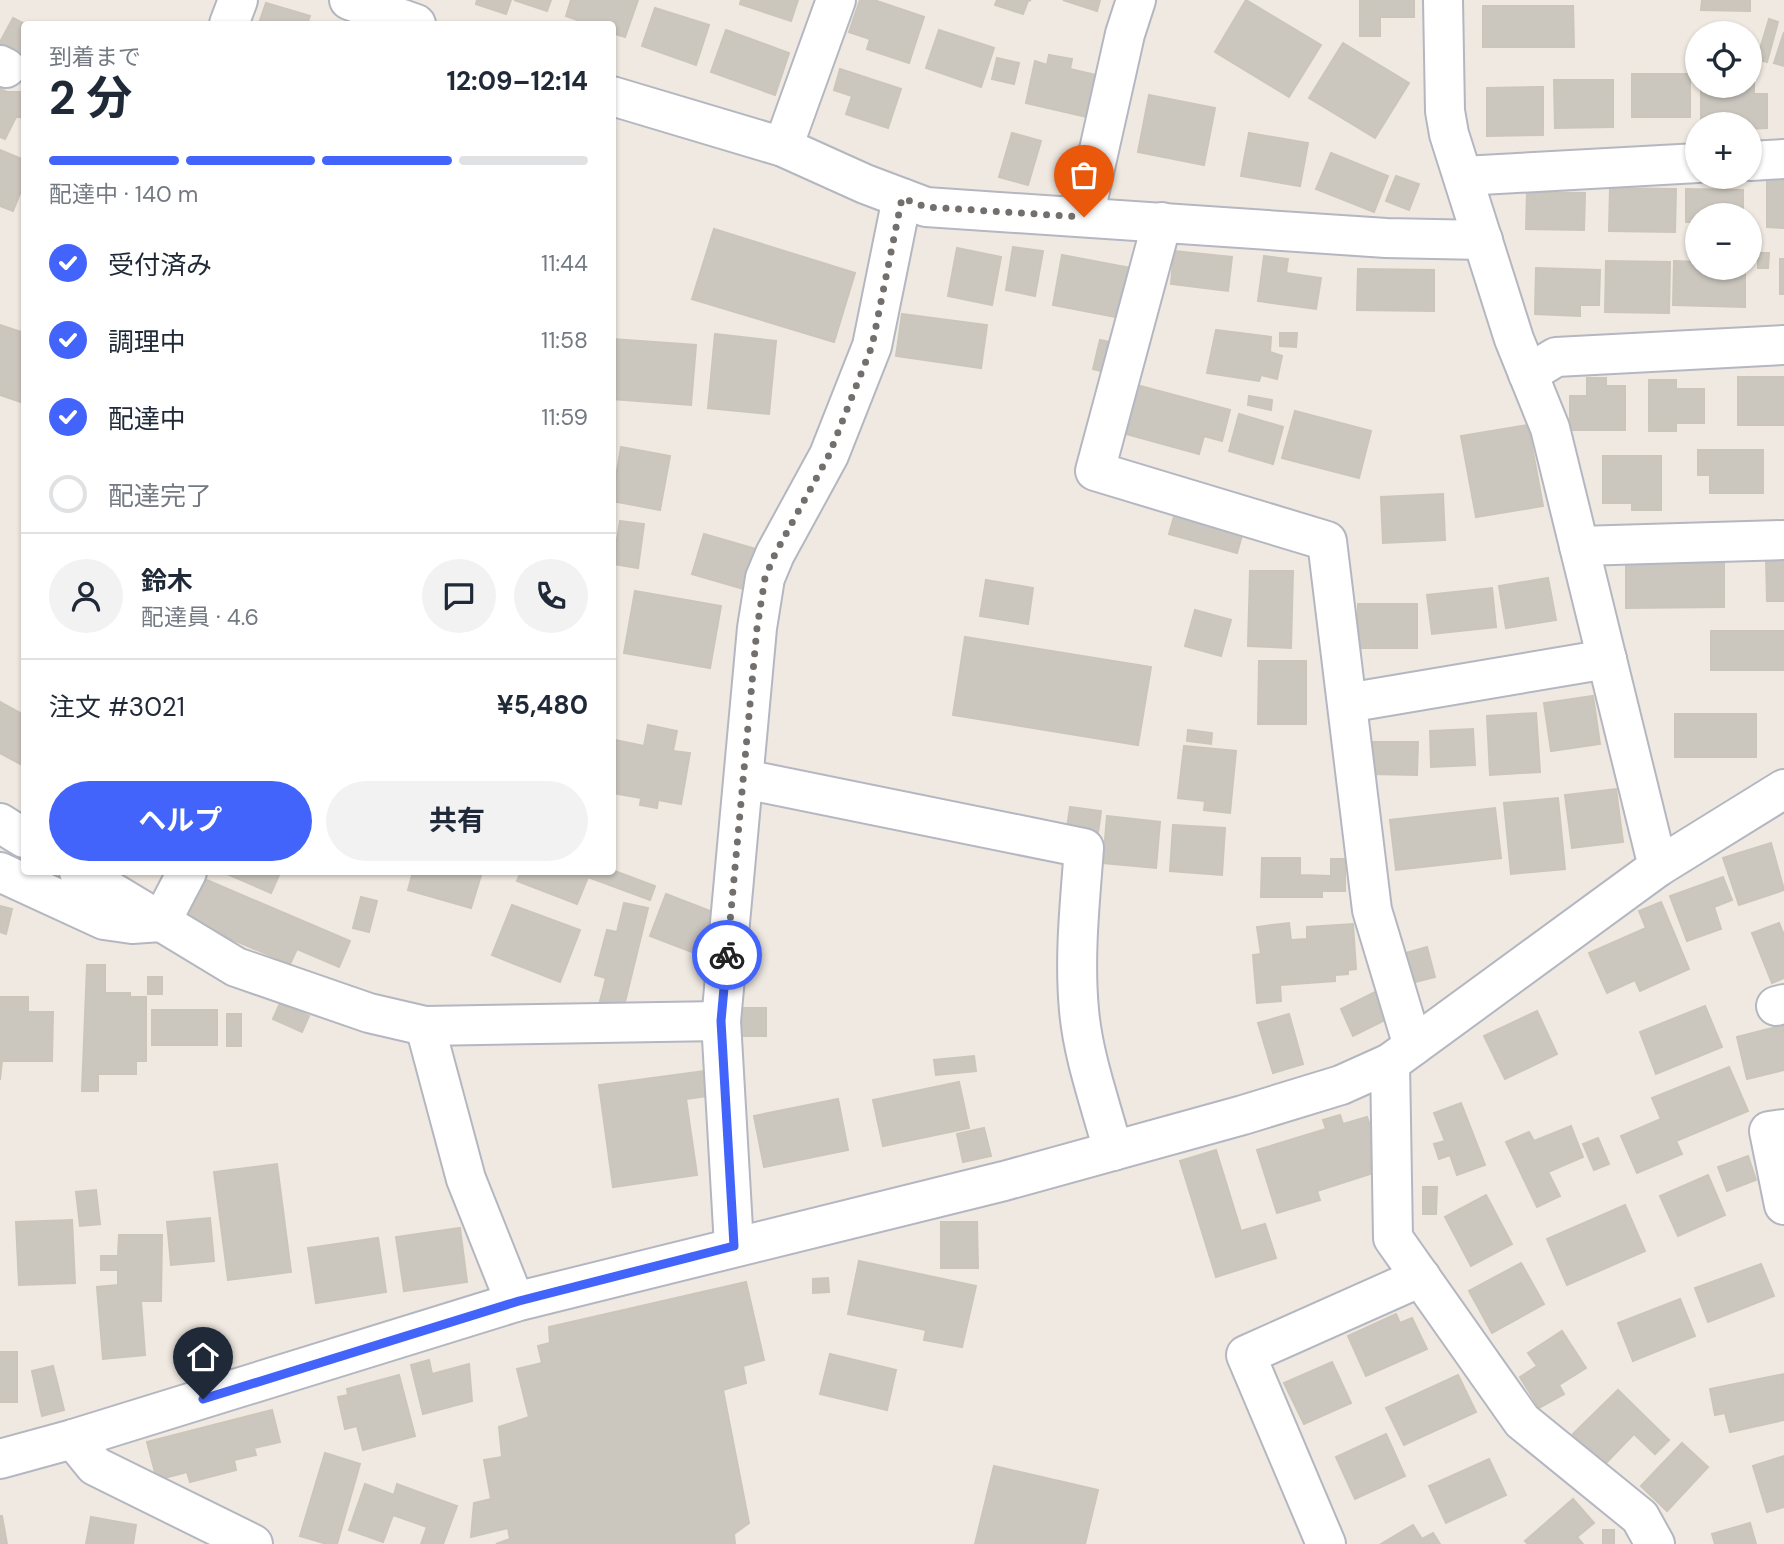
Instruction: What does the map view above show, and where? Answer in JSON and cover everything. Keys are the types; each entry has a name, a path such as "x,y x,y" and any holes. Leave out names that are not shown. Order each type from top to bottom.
{"street":[{"path":"230,21 238,0"},
{"path":"349,0 408,21"},
{"path":"783,147 836,0"},
{"path":"1084,217 1125,34 1136,0"},
{"path":"1443,0 1445,111 1449,134 1514,339 1550,428 1658,867"},
{"path":"616,97 783,147 926,207 1386,238 1483,240"},
{"path":"1762,160 1784,159"},
{"path":"1463,176 1685,164"},
{"path":"734,1246 721,1021 757,628 765,578 775,554 829,455 872,346 902,198"},
{"path":"1162,222 1095,471 1327,541 1373,910 1401,1054 1392,1238 1522,1421 1640,1517 1655,1544"},
{"path":"1528,374 1556,357 1784,345"},
{"path":"1579,546 1784,540"},
{"path":"1347,703 1607,659"},
{"path":"744,779 1084,848 1077,964 1079,1012 1086,1051 1113,1151"},
{"path":"0,1459 73,1439 515,1302 1004,1181 1341,1085 1401,1054 1658,867 1784,789"},
{"path":"0,823 21,836"},
{"path":"0,872 104,920 132,924 161,922"},
{"path":"84,875 236,967 369,1013 425,1026 721,1021"},
{"path":"161,922 185,875"},
{"path":"425,1026 466,1179 515,1302"},
{"path":"1784,1129 1769,1131 1784,1205"},
{"path":"1326,1544 1246,1355 1421,1278"},
{"path":"73,1439 95,1466 253,1544"}],"building":[{"path":"477,0 511,0 506,14 476,4"},
{"path":"514,0 551,0 547,11"},
{"path":"571,0 638,0 625,37 616,34 616,21 580,21 566,16"},
{"path":"741,0 798,0 791,21 740,4"},
{"path":"860,0 874,0 924,17 909,63 867,49 870,39 849,32"},
{"path":"997,0 1031,0 1028,1 1023,14 995,5"},
{"path":"1063,0 1100,0 1097,11"},
{"path":"1246,0 1321,45 1289,97 1215,52"},
{"path":"1360,0 1414,0 1414,17 1380,17 1380,36 1360,36"},
{"path":"1702,0 1750,0 1750,11 1701,10"},
{"path":"266,3 310,16 308,21 260,21"},
{"path":"1483,6 1573,6 1574,47 1483,47"},
{"path":"655,8 709,25 696,65 642,46"},
{"path":"13,18 21,22 21,65 0,56 0,42"},
{"path":"1769,19 1778,22 1767,62 1762,60 1762,42"},
{"path":"726,30 789,53 775,95 711,72"},
{"path":"939,30 994,48 981,87 926,68"},
{"path":"1784,32 1784,66 1774,63"},
{"path":"1343,43 1409,83 1375,138 1309,98"},
{"path":"1049,55 1072,59 1070,69 1096,75 1087,117 1026,103 1035,61 1047,65"},
{"path":"997,58 1019,63 1014,84 992,79"},
{"path":"840,69 901,89 888,128 846,114 852,96 834,90"},
{"path":"1632,74 1685,74 1685,98 1690,98 1690,112 1685,112 1685,117 1632,117"},
{"path":"1554,80 1613,80 1613,127 1555,128"},
{"path":"1543,87 1543,135 1487,136 1487,88"},
{"path":"0,89 21,92 21,117 16,117 5,139 0,137"},
{"path":"1762,94 1767,94 1767,128 1762,128 1762,112 1701,112 1701,98 1762,98"},
{"path":"1149,95 1215,108 1204,165 1138,152"},
{"path":"1012,133 1041,141 1028,185 999,177"},
{"path":"1249,133 1308,143 1300,186 1241,176"},
{"path":"0,150 21,159 21,191 13,211 0,206"},
{"path":"1331,153 1388,176 1374,212 1316,189"},
{"path":"1396,176 1419,184 1409,210 1386,201"},
{"path":"1767,179 1784,179 1784,228 1767,227"},
{"path":"1610,188 1676,189 1675,232 1609,231"},
{"path":"1686,189 1743,190 1743,203 1686,203"},
{"path":"1527,192 1585,193 1584,230 1526,229"},
{"path":"714,229 855,273 834,342 692,299"},
{"path":"1013,247 1043,251 1035,296 1006,290"},
{"path":"957,248 1001,257 992,305 948,296"},
{"path":"1174,251 1232,257 1228,291 1171,284"},
{"path":"1762,253 1769,253 1768,268 1762,268"},
{"path":"1062,255 1131,268 1121,318 1053,305"},
{"path":"1264,256 1288,259 1286,273 1321,278 1316,309 1258,301"},
{"path":"1780,259 1784,259 1784,294 1780,294"},
{"path":"1606,261 1670,262 1669,313 1605,312"},
{"path":"1674,261 1685,261 1685,280 1745,280 1745,307 1673,305"},
{"path":"1536,268 1600,270 1599,305 1580,305 1580,316 1535,314"},
{"path":"1358,269 1434,270 1434,311 1357,310"},
{"path":"902,314 987,325 981,368 896,356"},
{"path":"0,325 21,332 21,402 0,395"},
{"path":"1216,330 1271,337 1270,352 1282,356 1277,379 1261,375 1259,381 1207,373"},
{"path":"1280,333 1297,333 1296,347 1280,346"},
{"path":"715,334 776,341 769,414 708,408"},
{"path":"616,339 696,345 691,405 616,399"},
{"path":"1100,340 1115,343 1109,373 1093,369"},
{"path":"1738,377 1784,377 1784,425 1738,425"},
{"path":"1587,378 1606,378 1606,386 1625,386 1625,430 1570,430 1570,396 1587,396"},
{"path":"1649,380 1676,380 1676,389 1704,389 1704,423 1676,423 1676,431 1649,431"},
{"path":"1133,384 1230,410 1222,441 1204,436 1199,454 1119,432"},
{"path":"1249,396 1272,400 1271,410 1248,405"},
{"path":"1295,411 1371,431 1359,478 1282,458"},
{"path":"1239,414 1283,427 1273,464 1229,451"},
{"path":"1528,425 1543,506 1476,517 1461,436"},
{"path":"621,447 670,456 660,510 616,502 616,477"},
{"path":"1698,450 1763,450 1763,493 1710,493 1710,475 1698,475"},
{"path":"1603,456 1661,456 1661,510 1632,510 1632,503 1603,503"},
{"path":"1443,494 1445,540 1383,543 1381,497"},
{"path":"1175,513 1243,532 1237,553 1169,534"},
{"path":"620,521 644,524 638,568 616,564"},
{"path":"704,534 759,550 747,590 692,574"},
{"path":"1766,558 1784,558 1784,601 1767,601"},
{"path":"1626,563 1724,563 1724,607 1626,608"},
{"path":"1250,571 1293,571 1291,648 1248,646"},
{"path":"1548,578 1556,620 1506,628 1499,586"},
{"path":"986,580 1033,588 1028,624 980,616"},
{"path":"1492,588 1496,627 1432,634 1427,595"},
{"path":"635,591 721,606 710,668 624,653"},
{"path":"1358,604 1417,604 1417,648 1358,648"},
{"path":"1195,610 1231,620 1221,656 1185,646"},
{"path":"1711,631 1784,631 1784,670 1711,670"},
{"path":"965,637 1151,667 1138,745 953,715"},
{"path":"1259,661 1306,661 1306,724 1258,724"},
{"path":"1593,696 1600,744 1551,751 1544,703"},
{"path":"0,702 21,713 21,764 0,753"},
{"path":"1536,713 1540,772 1490,775 1487,716"},
{"path":"1675,714 1756,714 1756,757 1675,757"},
{"path":"648,725 677,731 673,751 690,753 681,804 658,800 657,808 640,805 641,798 616,794 616,740 644,746"},
{"path":"1473,729 1475,765 1431,767 1430,731"},
{"path":"1188,730 1212,733 1211,744 1187,741"},
{"path":"1372,742 1418,742 1417,775 1371,774"},
{"path":"1184,746 1236,751 1230,813 1204,810 1205,801 1178,798"},
{"path":"1616,789 1623,842 1572,848 1565,795"},
{"path":"1558,798 1565,869 1511,874 1504,803"},
{"path":"1070,807 1101,811 1098,833 1067,828"},
{"path":"1495,808 1501,858 1396,870 1390,820"},
{"path":"1107,816 1160,822 1156,868 1103,863"},
{"path":"1173,825 1225,828 1222,875 1170,871"},
{"path":"1771,843 1784,890 1739,905 1723,858"},
{"path":"1262,858 1300,858 1300,875 1331,876 1331,859 1345,859 1345,891 1322,891 1322,897 1261,897"},
{"path":"616,871 655,886 650,900 588,877 577,904 517,881 520,875 616,875"},
{"path":"229,875 279,875 271,893"},
{"path":"412,875 481,875 471,908 408,890"},
{"path":"1723,877 1732,900 1714,907 1721,929 1687,941 1670,896"},
{"path":"202,878 350,941 339,967 297,949 290,964 184,919"},
{"path":"666,894 713,912 697,954 650,936"},
{"path":"361,897 377,901 369,932 353,928"},
{"path":"1661,902 1689,969 1640,991 1635,980 1607,993 1589,953 1646,928 1639,911"},
{"path":"624,903 648,908 624,1006 600,1001 606,978 595,975 607,930 617,932"},
{"path":"512,905 580,930 560,982 492,955"},
{"path":"0,906 12,909 6,934 0,932"},
{"path":"1289,923 1291,940 1307,939 1307,927 1353,924 1356,969 1348,970 1348,974 1335,975 1335,981 1280,985 1281,1001 1257,1003 1253,955 1261,954 1257,927"},
{"path":"1779,923 1784,935 1784,978 1772,983 1752,933"},
{"path":"1427,947 1435,977 1407,984 1399,955"},
{"path":"87,965 105,965 105,993 130,993 130,997 146,997 146,1061 136,1061 136,1074 98,1074 98,1091 82,1091"},
{"path":"148,977 162,977 162,994 148,994"},
{"path":"1375,992 1387,1019 1353,1036 1341,1009"},
{"path":"0,997 28,997 28,1012 53,1012 52,1061 2,1061 0,1080"},
{"path":"280,1003 309,1016 302,1032 273,1019"},
{"path":"1705,1006 1722,1047 1656,1074 1640,1032"},
{"path":"741,1008 766,1008 766,1036 741,1036"},
{"path":"152,1010 217,1010 217,1045 152,1045"},
{"path":"1537,1011 1557,1054 1505,1079 1484,1036"},
{"path":"227,1014 241,1014 241,1046 227,1046"},
{"path":"1289,1014 1303,1064 1273,1073 1258,1023"},
{"path":"1784,1025 1784,1070 1747,1079 1737,1037"},
{"path":"974,1056 976,1071 936,1075 934,1060"},
{"path":"1729,1067 1748,1111 1676,1141 1682,1154 1637,1173 1621,1136 1661,1119 1652,1098"},
{"path":"704,1071 708,1096 686,1099 697,1175 613,1187 599,1085"},
{"path":"959,1082 969,1128 883,1146 873,1100"},
{"path":"838,1099 848,1150 764,1167 754,1116"},
{"path":"1461,1103 1485,1165 1457,1175 1450,1155 1439,1159 1434,1144 1445,1141 1434,1113"},
{"path":"1340,1115 1343,1124 1367,1117 1372,1131 1370,1174 1317,1191 1320,1200 1277,1213 1257,1150 1326,1129 1323,1120"},
{"path":"1571,1126 1583,1157 1548,1172 1560,1196 1537,1207 1506,1142 1529,1132 1534,1141"},
{"path":"984,1128 991,1156 963,1162 957,1134"},
{"path":"1598,1138 1609,1164 1594,1170 1583,1144"},
{"path":"1216,1150 1241,1231 1265,1224 1276,1258 1216,1277 1180,1161"},
{"path":"1748,1156 1756,1180 1727,1191 1718,1167"},
{"path":"277,1164 291,1272 228,1280 214,1172"},
{"path":"1708,1175 1725,1215 1678,1236 1660,1196"},
{"path":"1423,1187 1437,1187 1436,1214 1423,1214"},
{"path":"96,1190 100,1224 80,1226 76,1192"},
{"path":"1486,1195 1512,1244 1471,1266 1445,1217"},
{"path":"1625,1205 1645,1251 1567,1285 1547,1239"},
{"path":"210,1218 214,1261 171,1265 167,1222"},
{"path":"72,1220 75,1283 19,1285 16,1222"},
{"path":"941,1222 977,1222 978,1268 941,1268"},
{"path":"460,1228 467,1282 404,1291 396,1237"},
{"path":"119,1235 162,1235 161,1301 141,1301 145,1355 103,1359 97,1287 118,1285 118,1270 101,1270 101,1256 118,1256"},
{"path":"378,1238 386,1292 316,1303 308,1248"},
{"path":"859,1261 976,1286 962,1347 924,1340 926,1330 848,1314"},
{"path":"1521,1263 1544,1304 1492,1333 1469,1291"},
{"path":"1761,1264 1774,1296 1708,1322 1695,1288"},
{"path":"828,1278 829,1292 813,1293 813,1279"},
{"path":"746,1282 764,1360 743,1366 746,1383 723,1390 749,1523 734,1534 735,1544 496,1544 510,1539 508,1528 471,1537 474,1503 491,1499 484,1460 502,1457 499,1427 529,1417 517,1369 542,1363 538,1346 550,1343 549,1327"},
{"path":"1680,1299 1695,1336 1633,1361 1618,1323"},
{"path":"1396,1314 1400,1323 1412,1318 1427,1349 1366,1376 1348,1336"},
{"path":"1562,1331 1586,1368 1559,1385 1564,1394 1539,1408 1520,1377 1537,1366 1528,1353"},
{"path":"0,1352 17,1352 17,1402 0,1402"},
{"path":"830,1354 896,1370 887,1410 820,1394"},
{"path":"429,1360 432,1374 469,1364 472,1401 423,1414 411,1365"},
{"path":"1332,1362 1351,1403 1304,1424 1284,1383"},
{"path":"53,1366 64,1410 42,1416 32,1371"},
{"path":"1784,1374 1784,1420 1730,1432 1725,1413 1715,1415 1710,1389"},
{"path":"399,1375 415,1436 363,1450 357,1426 345,1429 338,1397 348,1395 347,1389"},
{"path":"1458,1375 1476,1412 1404,1445 1386,1408"},
{"path":"1618,1390 1669,1440 1655,1454 1634,1434 1604,1465 1573,1434"},
{"path":"272,1410 280,1442 254,1448 256,1455 234,1460 236,1470 190,1482 187,1472 157,1480 147,1442"},
{"path":"1386,1434 1405,1476 1355,1499 1336,1457"},
{"path":"1682,1443 1708,1467 1667,1511 1641,1486"},
{"path":"325,1453 360,1464 337,1544 327,1544 300,1536"},
{"path":"1784,1456 1784,1507 1767,1512 1753,1466"},
{"path":"1489,1459 1506,1495 1446,1523 1429,1486"},
{"path":"994,1466 1098,1490 1085,1544 975,1544"},
{"path":"365,1484 394,1495 397,1484 457,1506 443,1544 421,1544 427,1527 393,1515 383,1542 349,1530"},
{"path":"1573,1499 1594,1523 1577,1537 1583,1544 1528,1544 1525,1541"},
{"path":"2,1516 7,1544 0,1544"},
{"path":"91,1517 136,1525 133,1544 86,1544"},
{"path":"1750,1523 1756,1544 1715,1544 1712,1534"},
{"path":"1413,1525 1422,1539 1433,1533 1440,1544 1381,1544"},
{"path":"1603,1530 1614,1530 1614,1544 1603,1544"}],"way so far":[{"path":"727,955 757,628 765,578 775,554 829,455 854,396 872,346 902,198 926,207 1084,217"}],"route":[{"path":"203,1399 519,1301 734,1246 721,1021 727,955"}]}
